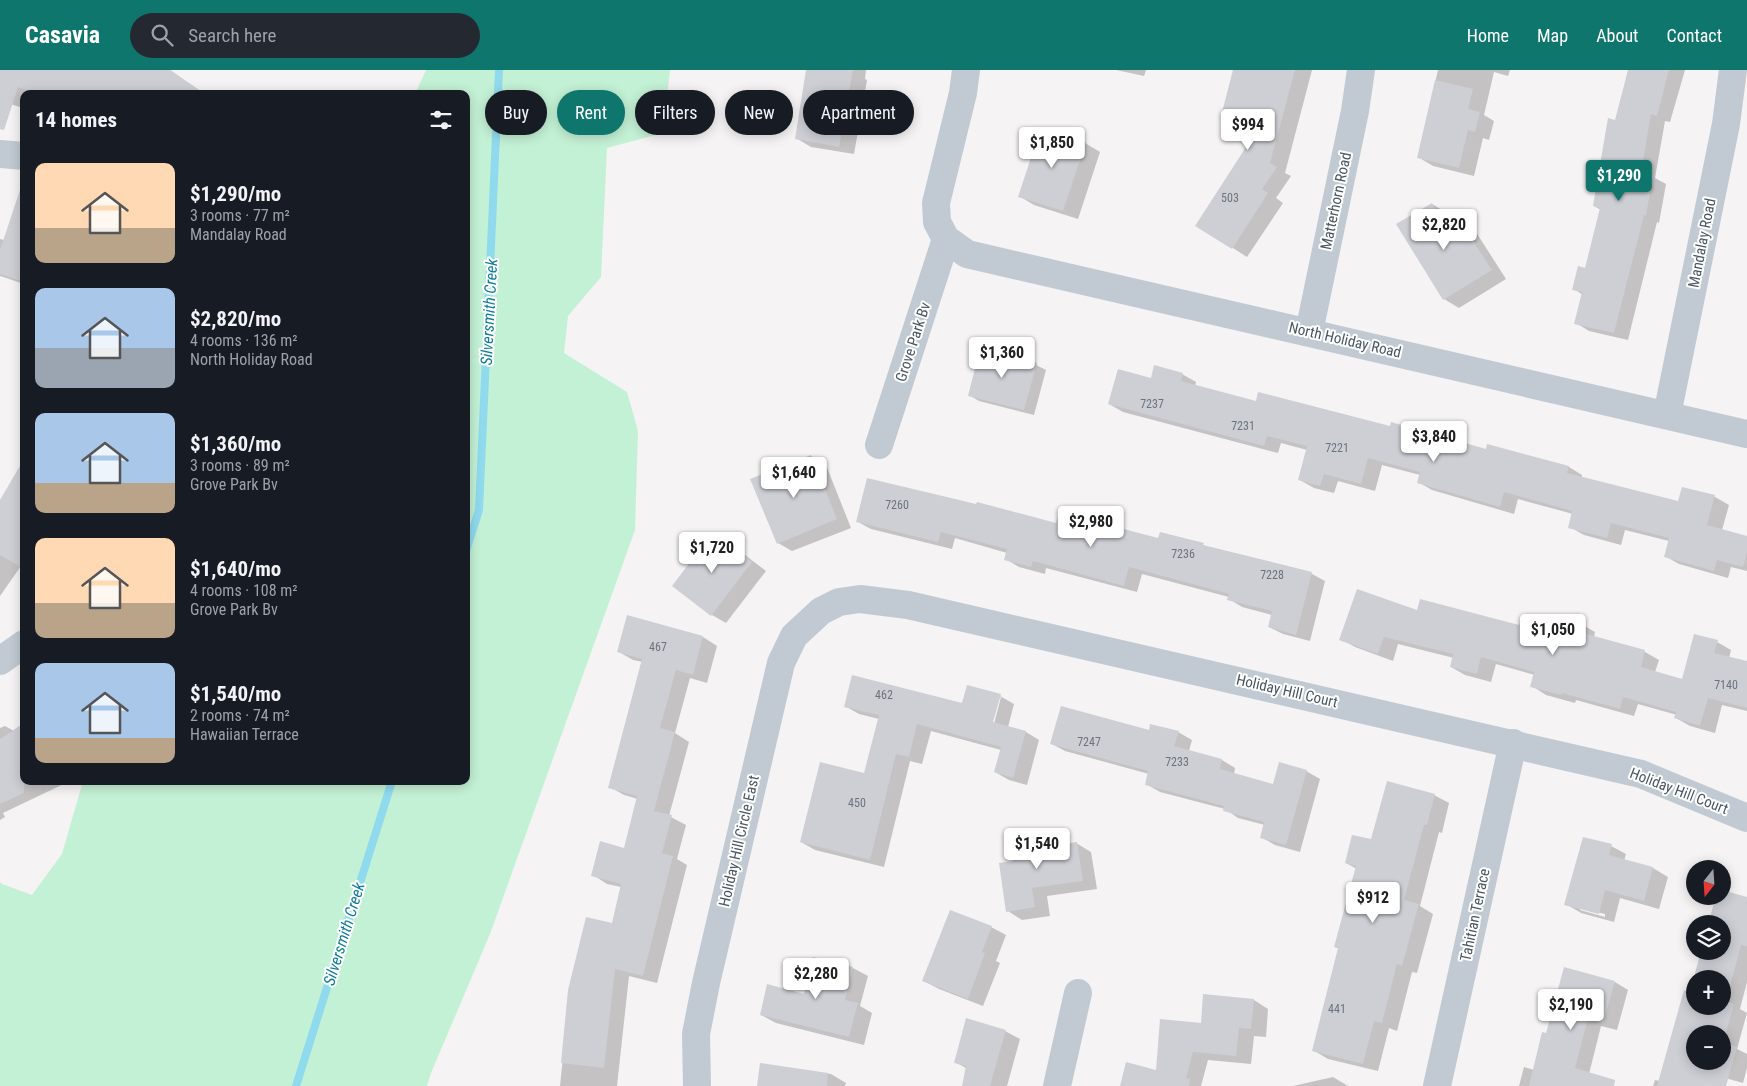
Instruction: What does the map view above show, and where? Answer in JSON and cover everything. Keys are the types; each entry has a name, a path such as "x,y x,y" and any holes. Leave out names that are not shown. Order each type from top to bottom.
{"street":[{"path":"946,239 937,222 936,203 963,93 966,70"},
{"name":"Matterhorn Road","path":"1308,332 1355,111 1360,70"},
{"name":"Mandalay Road","path":"1667,415 1726,124 1734,70"},
{"path":"0,154 20,156"},
{"name":"North Holiday Road","path":"946,239 967,254 1747,434"},
{"name":"Grove Park Bv","path":"879,445 946,239"},
{"name":"Holiday Hill Court","path":"820,611 839,602 860,599 908,605 1513,743 1640,774 1747,818"},
{"name":"Holiday Hill Circle East","path":"697,1086 696,1034 706,983 781,663 794,636 820,611"},
{"path":"0,661 20,647"},
{"name":"Tahitian Terrace","path":"1437,1086 1513,743"},
{"path":"1056,1086 1078,993"}],"green space":[{"path":"426,70 670,70 668,90 635,90 635,135 656,135 607,148 601,277 568,316 564,353 627,392 638,431 635,530 490,934 427,1086 0,1086 0,882 32,895 62,854 82,785 470,785 470,90 417,90"}],"building":[{"path":"0,70 170,70 198,90 27,90 18,87 4,130 0,129"},
{"path":"806,70 853,70 849,90 803,90 803,135 841,135 839,147 795,139"},
{"path":"1233,70 1295,70 1270,163 1277,167 1262,189 1268,193 1232,249 1195,226 1259,127 1221,116"},
{"path":"1628,70 1669,70 1657,116 1651,114 1641,173 1653,175 1646,216 1644,215 1614,333 1574,324 1582,292 1572,290 1578,266 1585,268 1600,208 1593,206 1608,118 1615,120"},
{"path":"1435,80 1473,89 1468,109 1480,112 1475,132 1468,130 1459,168 1417,158"},
{"path":"1041,127 1086,142 1063,211 1018,197"},
{"path":"20,190 20,281 0,274 0,250"},
{"path":"1432,203 1446,227 1459,219 1492,270 1443,300 1396,224"},
{"path":"980,349 1037,363 1024,410 968,396"},
{"path":"1154,365 1183,373 1181,381 1256,401 1258,392 1390,426 1391,422 1486,449 1487,444 1569,466 1567,473 1678,501 1682,487 1715,495 1707,525 1747,536 1747,552 1743,567 1717,560 1714,571 1664,557 1669,538 1611,523 1607,538 1568,528 1572,511 1504,492 1500,507 1417,483 1420,472 1368,458 1361,484 1324,474 1320,486 1298,480 1307,446 1267,436 1264,446 1108,404 1118,369 1151,378"},
{"path":"811,455 837,519 777,544 750,479"},
{"path":"20,466 20,567 0,555 0,500"},
{"path":"867,478 976,504 977,502 1056,523 1059,512 1158,538 1160,532 1204,543 1203,545 1312,572 1296,635 1268,627 1272,611 1227,600 1229,594 1129,567 1124,586 1033,561 1031,567 1004,560 1007,549 941,532 938,542 856,522"},
{"path":"713,532 752,562 711,616 672,586"},
{"path":"1357,589 1417,610 1420,599 1519,625 1520,622 1553,631 1557,616 1581,623 1579,632 1645,650 1641,667 1682,679 1694,634 1718,640 1714,653 1747,661 1747,708 1708,698 1700,726 1674,718 1676,712 1623,697 1620,709 1562,693 1561,695 1530,687 1534,672 1481,657 1477,674 1450,667 1453,654 1384,637 1378,654 1339,640"},
{"path":"627,615 703,636 693,675 676,670 660,728 675,732 654,811 672,815 662,853 673,856 643,976 615,969 604,1068 561,1063 568,990 586,917 612,923 621,884 591,876 600,841 624,848 637,796 608,788 642,659 617,652"},
{"path":"852,675 962,703 967,685 1001,694 993,722 1026,731 1013,778 994,772 1001,747 917,724 909,757 896,754 870,860 800,842 820,762 864,773 879,715 844,707"},
{"path":"1061,706 1149,730 1150,724 1179,731 1174,746 1222,759 1220,769 1273,784 1279,762 1307,770 1286,845 1260,838 1264,822 1223,811 1224,806 1145,785 1148,771 1050,744"},
{"path":"20,726 20,785 24,785 24,793 0,804 0,739"},
{"path":"1387,781 1435,794 1427,825 1424,825 1404,900 1419,904 1402,966 1397,964 1382,1023 1374,1021 1363,1064 1312,1051 1338,948 1334,947 1356,866 1345,863 1352,835 1371,839"},
{"path":"1036,836 1038,848 1077,842 1083,881 1032,888 1035,907 1006,912 999,863 1013,861 1009,839"},
{"path":"1583,837 1612,844 1609,855 1653,867 1644,901 1605,890 1599,914 1564,905"},
{"path":"1731,893 1747,897 1747,946 1741,945 1731,983 1731,970 1696,970 1699,960 1731,960 1731,915 1711,915 1713,905 1731,905"},
{"path":"950,910 992,926 982,952 985,953 968,999 922,981"},
{"path":"813,957 853,967 845,1000 858,1003 849,1037 760,1015 767,984 804,994"},
{"path":"1564,967 1615,981 1603,1023 1588,1019 1575,1068 1615,1080 1614,1086 1529,1086 1542,1032 1546,1033"},
{"path":"1684,990 1686,991 1686,1015 1731,1015 1728,1025 1686,1025 1686,1070 1731,1070 1726,1086 1657,1086"},
{"path":"1203,994 1254,999 1251,1029 1239,1028 1236,1056 1193,1052 1186,1078 1190,1079 1189,1086 1120,1086 1126,1062 1156,1070 1160,1019 1201,1023"},
{"path":"1731,1003 1734,1004 1731,1015"},
{"path":"966,1018 1006,1030 990,1086 962,1086 966,1066 954,1063"},
{"path":"1731,1045 1737,1047 1731,1068"},
{"path":"760,1063 828,1073 827,1086 757,1086"}],"waterway":[{"name":"Silversmith Creek","path":"470,538 479,510 499,70"},
{"name":"Silversmith Creek","path":"296,1086 391,785"}]}
